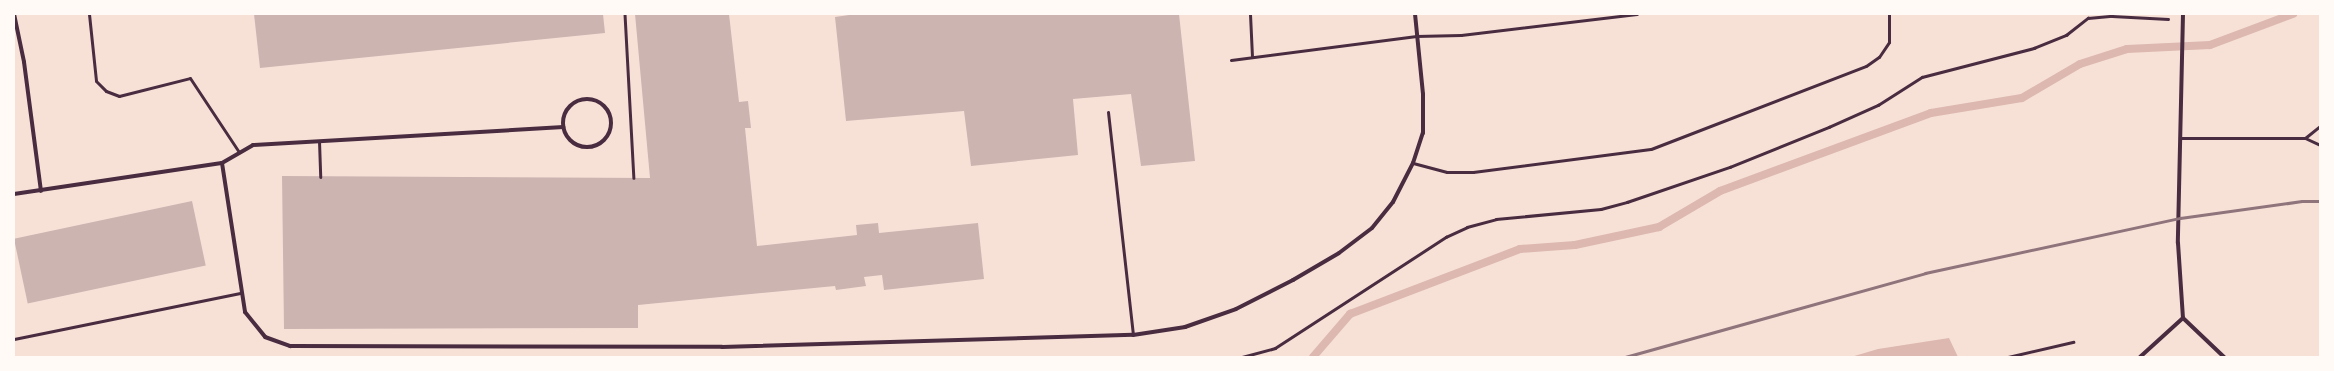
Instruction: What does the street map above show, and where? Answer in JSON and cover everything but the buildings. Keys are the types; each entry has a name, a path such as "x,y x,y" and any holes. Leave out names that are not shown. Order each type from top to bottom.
{"street":[{"path":"14,14 24,62 41,191"},
{"path":"222,163 241,293 246,312 265,337 290,346 722,347 1133,335 1185,327 1236,309 1293,280 1339,253 1372,228 1393,202 1412,163 1423,133 1423,94 1415,14"},
{"path":"2183,14 2184,32 2178,243 2183,318 2224,357"},
{"path":"586,98 602,103 611,116 610,132 606,139 592,146 577,145 566,134 563,127 563,119 571,104 586,98"},
{"path":"14,194 222,163 253,145 563,127"},
{"path":"2140,357 2183,318"}],"lane":[{"path":"88,14 96,81 106,91 119,96 190,78 239,152"},
{"path":"1250,14 1252,57"},
{"path":"1231,60 1416,36 1461,35 1637,14"},
{"path":"1412,163 1447,172 1473,172 1651,149 1866,66 1880,57 1889,42 1889,14"},
{"path":"1108,112 1133,335"},
{"path":"2305,138 2320,126"},
{"path":"2181,138 2305,138 2320,145"},
{"path":"319,141 320,177"},
{"path":"14,339 241,293"}],"path":[{"path":"624,14 634,178"},
{"path":"1242,357 1275,348 1446,237 1467,227 1496,219 1601,209 1627,202 1730,167 1829,126 1878,105 1922,77 2034,48 2066,35 2088,18 2112,16 2183,19"},
{"path":"2008,357 2073,342"}],"shaded area":[{"path":"1949,338 1958,357 1851,357 1878,349"}],"waterway":[{"path":"1313,357 1350,314 1520,249 1575,245 1659,227 1720,191 1931,113 2022,98 2080,64 2127,49 2210,45 2293,14"}],"railway":[{"path":"1625,357 1925,273 2180,218 2302,201 2320,201"}]}
